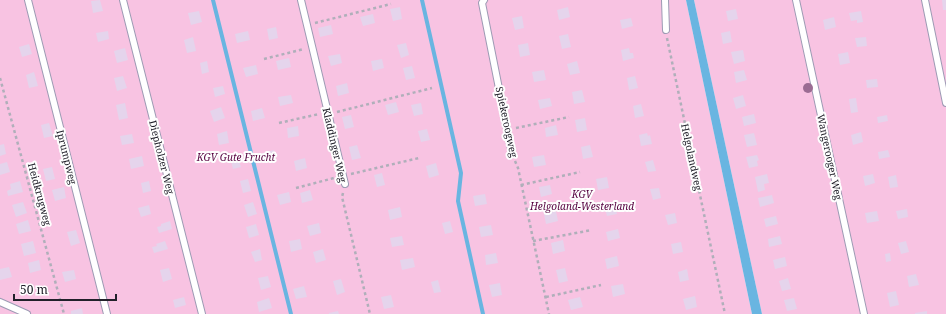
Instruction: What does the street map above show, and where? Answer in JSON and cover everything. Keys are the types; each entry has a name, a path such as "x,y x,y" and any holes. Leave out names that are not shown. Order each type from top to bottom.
{"lane":[{"name":"Iprumpweg","path":"28,0 107,314"},
{"name":"Diepholzer Weg","path":"123,0 202,314"},
{"name":"Kladdinger Weg","path":"301,0 344,184"},
{"name":"Spiekeroogweg","path":"484,0 482,4 512,154"},
{"path":"665,0 666,30"},
{"name":"Wangerooger Weg","path":"796,0 864,314"},
{"path":"925,0 946,103"},
{"path":"0,302 27,314"}],"path":[{"path":"307,25 391,4"},
{"name":"Helgolandweg","path":"666,30 725,314"},
{"path":"264,59 312,47"},
{"name":"Heidkrugweg","path":"0,78 64,314"},
{"path":"279,123 432,88"},
{"path":"508,130 568,117"},
{"name":"Spiekeroogweg","path":"512,154 517,165 549,314"},
{"path":"296,188 419,158"},
{"path":"521,185 580,172"},
{"name":"Kladdinger Weg","path":"344,184 342,197 370,314"},
{"path":"534,241 592,230"},
{"path":"546,297 601,285"}],"green space":[{"name":"KGV Gute Frucht","path":"0,0 686,0 752,314 0,314"},
{"path":"694,0 946,0 946,314 762,314"}],"water":[{"path":"686,0 694,0 762,314 752,314"}],"building":[{"path":"100,0 103,11 93,13 91,1"},
{"path":"942,0 946,0 946,10 943,10"},
{"path":"400,7 402,19 393,21 390,9"},
{"path":"568,7 570,17 559,20 557,10"},
{"path":"736,9 738,19 728,21 726,11"},
{"path":"199,11 202,22 191,25 188,13"},
{"path":"861,11 863,22 857,23 857,20 851,21 849,13"},
{"path":"373,14 375,23 363,26 360,17"},
{"path":"522,16 524,28 515,30 512,18"},
{"path":"834,17 836,27 825,30 823,20"},
{"path":"631,18 633,26 622,29 620,20"},
{"path":"331,25 333,34 320,37 318,28"},
{"path":"276,27 278,38 269,40 267,29"},
{"path":"108,31 109,39 98,42 96,33"},
{"path":"248,31 250,40 237,43 235,34"},
{"path":"730,31 732,42 723,44 721,33"},
{"path":"568,34 571,47 562,49 559,36"},
{"path":"193,37 196,51 187,53 184,40"},
{"path":"866,37 867,46 857,47 855,38"},
{"path":"406,43 409,55 401,58 397,45"},
{"path":"528,43 530,55 520,57 518,45"},
{"path":"29,44 32,54 22,57 19,47"},
{"path":"125,48 128,60 117,63 114,51"},
{"path":"629,48 630,53 633,53 634,58 623,61 621,50"},
{"path":"743,50 745,61 734,64 731,52"},
{"path":"848,52 850,63 840,65 838,54"},
{"path":"340,54 342,63 331,66 328,56"},
{"path":"289,58 291,67 278,70 276,61"},
{"path":"382,59 384,68 373,71 371,61"},
{"path":"207,61 209,72 202,74 200,63"},
{"path":"577,61 580,73 570,75 567,64"},
{"path":"256,65 258,74 246,77 243,68"},
{"path":"412,66 415,78 406,80 403,68"},
{"path":"544,70 546,80 534,82 532,72"},
{"path":"744,70 747,80 736,83 734,72"},
{"path":"34,72 38,86 29,88 26,75"},
{"path":"123,76 127,88 117,91 114,78"},
{"path":"635,76 638,88 629,90 627,78"},
{"path":"877,79 878,87 867,88 866,80"},
{"path":"347,83 349,93 338,96 336,86"},
{"path":"223,86 225,94 215,97 213,88"},
{"path":"582,90 585,102 574,104 572,92"},
{"path":"291,95 293,103 280,106 278,97"},
{"path":"743,95 746,106 736,109 733,98"},
{"path":"550,98 552,106 540,109 538,100"},
{"path":"856,98 858,112 851,113 849,99"},
{"path":"396,102 399,112 388,115 385,105"},
{"path":"125,103 128,118 119,120 116,105"},
{"path":"421,103 423,114 414,116 411,105"},
{"path":"641,104 644,116 635,118 633,106"},
{"path":"221,107 225,118 214,122 210,111"},
{"path":"262,108 265,118 253,121 251,111"},
{"path":"754,114 756,123 744,126 742,117"},
{"path":"351,115 354,127 345,129 342,117"},
{"path":"887,115 888,121 878,123 877,117"},
{"path":"585,118 587,130 577,132 575,120"},
{"path":"49,123 53,136 44,138 41,125"},
{"path":"556,125 558,135 546,137 545,128"},
{"path":"298,126 299,136 288,138 287,128"},
{"path":"427,129 430,140 421,142 418,131"},
{"path":"227,131 229,143 219,145 217,134"},
{"path":"861,132 863,142 853,145 851,135"},
{"path":"647,133 648,136 650,135 652,144 641,146 639,135"},
{"path":"754,133 757,145 747,147 744,135"},
{"path":"132,134 134,143 122,145 120,136"},
{"path":"4,144 6,154 0,156 0,145"},
{"path":"357,145 361,158 352,160 349,147"},
{"path":"590,145 593,157 583,159 581,147"},
{"path":"274,150 276,159 263,162 260,154"},
{"path":"888,150 890,157 879,159 878,152"},
{"path":"237,155 241,167 233,169 230,157"},
{"path":"544,155 546,165 534,167 532,157"},
{"path":"757,155 759,160 757,161 758,166 749,168 746,157"},
{"path":"142,156 144,166 131,169 129,159"},
{"path":"305,158 307,168 296,171 294,161"},
{"path":"653,160 656,171 648,172 645,162"},
{"path":"7,162 10,172 0,175 0,164"},
{"path":"436,163 439,175 429,178 426,166"},
{"path":"52,167 55,179 46,181 43,169"},
{"path":"382,173 385,185 377,187 374,175"},
{"path":"767,174 769,183 764,184 765,190 758,192 755,177"},
{"path":"873,174 875,183 865,186 863,176"},
{"path":"896,175 898,187 890,188 888,177"},
{"path":"607,177 609,188 598,190 596,179"},
{"path":"248,179 251,191 243,193 240,181"},
{"path":"20,181 23,192 8,196 7,191 11,189 10,184"},
{"path":"149,181 151,191 143,193 141,183"},
{"path":"550,185 552,194 541,197 539,187"},
{"path":"64,187 66,198 55,201 52,190"},
{"path":"659,188 661,198 653,200 650,189"},
{"path":"310,190 313,200 302,203 300,193"},
{"path":"289,192 291,202 280,205 277,195"},
{"path":"485,194 487,204 475,206 473,196"},
{"path":"772,195 774,203 760,207 758,198"},
{"path":"23,202 27,213 16,217 12,205"},
{"path":"253,202 257,214 248,217 244,205"},
{"path":"614,203 617,214 607,216 604,205"},
{"path":"149,205 151,214 141,217 138,208"},
{"path":"400,207 402,217 390,220 388,210"},
{"path":"907,209 908,217 898,219 896,211"},
{"path":"556,211 558,221 546,224 544,214"},
{"path":"877,211 879,221 867,223 865,213"},
{"path":"675,213 677,223 668,225 665,215"},
{"path":"776,216 778,224 766,227 764,219"},
{"path":"28,220 31,231 19,234 16,224"},
{"path":"170,221 172,229 159,233 157,227"},
{"path":"450,221 453,232 445,234 442,223"},
{"path":"319,223 321,233 310,236 307,226"},
{"path":"256,224 259,235 249,238 246,227"},
{"path":"491,225 493,235 481,237 479,227"},
{"path":"618,229 620,238 608,241 606,232"},
{"path":"76,230 80,243 71,246 67,232"},
{"path":"402,236 404,245 392,247 390,238"},
{"path":"780,236 782,244 769,247 768,239"},
{"path":"300,239 302,249 291,252 289,241"},
{"path":"563,240 565,251 553,254 551,243"},
{"path":"33,241 36,253 24,256 21,244"},
{"path":"165,241 168,249 154,253 152,247"},
{"path":"906,241 909,252 901,254 898,243"},
{"path":"681,242 683,252 673,254 671,244"},
{"path":"260,249 262,260 255,262 251,252"},
{"path":"323,249 326,260 316,263 313,252"},
{"path":"496,253 498,263 486,265 485,255"},
{"path":"890,253 891,261 886,262 885,254"},
{"path":"617,256 619,266 607,269 605,259"},
{"path":"785,257 787,266 775,269 773,260"},
{"path":"413,258 415,267 402,270 400,260"},
{"path":"39,260 41,270 30,273 28,263"},
{"path":"9,267 12,277 0,280 0,269"},
{"path":"169,268 172,279 163,282 160,270"},
{"path":"565,268 568,281 559,283 556,270"},
{"path":"687,269 689,280 680,282 678,272"},
{"path":"74,270 76,279 65,282 62,272"},
{"path":"916,274 919,285 909,287 907,276"},
{"path":"268,276 271,287 261,290 258,278"},
{"path":"788,278 791,289 782,291 779,281"},
{"path":"341,279 345,292 337,295 333,281"},
{"path":"438,280 441,292 434,293 431,282"},
{"path":"500,283 502,295 492,297 489,285"},
{"path":"623,284 625,294 613,297 611,286"},
{"path":"304,286 307,297 296,299 293,289"},
{"path":"896,291 899,305 890,307 887,293"},
{"path":"391,295 394,307 384,309 381,297"},
{"path":"695,296 697,307 686,310 683,299"},
{"path":"184,297 186,305 175,308 173,300"},
{"path":"580,297 583,307 571,310 568,300"},
{"path":"269,298 272,308 259,312 257,302"},
{"path":"794,298 797,309 787,311 784,300"},
{"path":"82,308 83,314 71,314 71,311"},
{"path":"338,311 339,314 329,314 329,313"},
{"path":"927,311 927,314 915,314 915,313"}],"waterway":[{"path":"213,0 291,314"},
{"path":"422,0 461,173 458,201 483,314"}],"park label":[{"name":"KGV Helgoland-Westerland","path":"582,200"}]}
